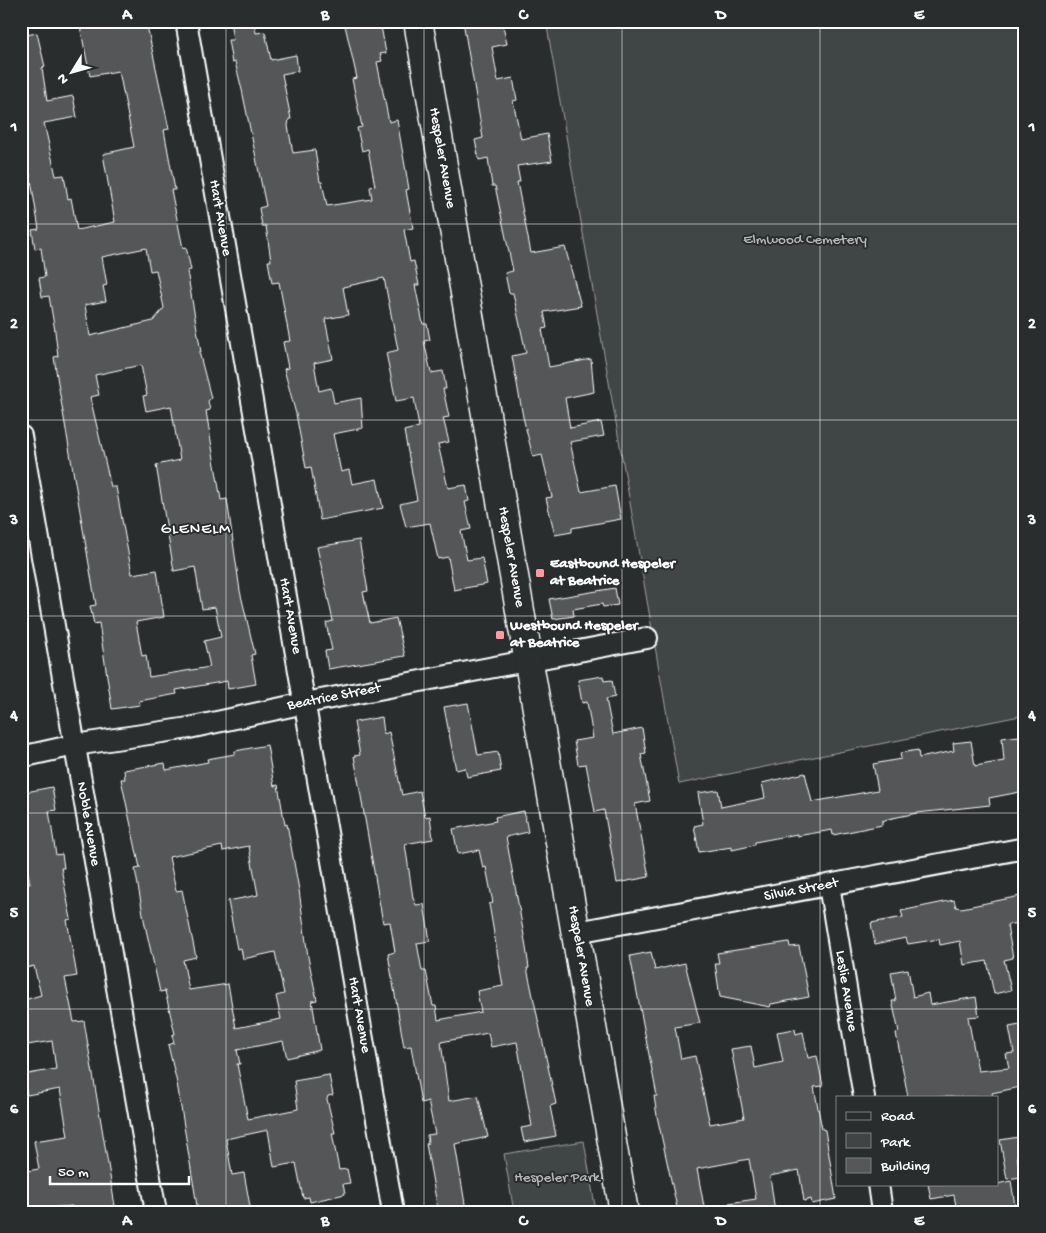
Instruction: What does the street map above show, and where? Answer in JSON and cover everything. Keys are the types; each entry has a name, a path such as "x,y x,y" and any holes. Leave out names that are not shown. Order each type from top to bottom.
{"main road":[{"name":"Hespeler Avenue","path":"418,21 624,1212"}],"street":[{"name":"Hart Avenue","path":"186,21 393,1212"},
{"name":"Noble Avenue","path":"21,436 156,1212"},
{"name":"Beatrice Street","path":"21,757 75,746 189,728 305,703 647,638"},
{"name":"Silvia Street","path":"577,932 1025,848"},
{"name":"Leslie Avenue","path":"829,885 864,1096"},
{"path":"878,1186 882,1212"}],"green space":[{"name":"Elmwood Cemetery","path":"546,21 1025,21 1025,715 679,784"},
{"name":"Hespeler Park","path":"584,1141 596,1212 514,1212 504,1154"}],"building":[{"path":"79,21 146,21 169,129 164,130 175,190 171,190 183,248 186,247 191,270 187,271 201,352 199,352 211,398 208,401 210,410 206,411 221,500 227,499 240,591 255,654 251,655 256,684 228,689 227,681 176,690 177,694 139,701 140,705 112,709 99,623 94,624 90,606 96,605 54,357 58,356 55,331 49,296 42,297 39,278 45,277 41,248 35,249 32,230 39,229 30,174 21,175 21,36 37,33 45,67 42,68 47,101 73,96 77,117 44,123 56,176 64,175 68,199 71,198 77,230 115,222 103,154 134,147 118,71 90,76","holes":["146,248 150,271 156,270 164,308 153,321 90,336 85,305 106,301 103,286 107,285 102,257","141,365 147,395 143,396 146,411 171,406 180,460 156,465 174,571 195,567 202,609 215,607 221,637 204,641 210,667 149,677 146,655 142,656 136,622 164,617 157,570 132,574 116,487 111,487 90,397 99,395 95,375"]},
{"path":"230,21 254,21 256,33 265,32 271,60 296,55 298,71 282,74 291,119 289,119 288,126 293,153 315,150 320,182 322,182 327,206 372,199 370,187 375,186 368,149 362,151 357,128 362,127 352,79 357,78 344,21 380,21 386,53 380,54 382,61 377,62 389,122 397,120 409,189 406,190 413,228 404,230 410,262 414,261 419,285 415,285 423,324 427,324 430,340 424,341 431,373 443,371 446,389 443,389 449,417 443,418 449,442 438,444 448,488 466,485 469,501 465,502 471,529 461,531 467,560 482,558 487,584 454,590 448,557 438,559 430,523 406,527 400,504 417,500 404,431 419,427 414,398 396,401 386,353 398,350 384,278 343,287 348,315 325,319 333,359 314,363 319,391 331,388 334,403 361,398 363,428 333,434 341,472 349,470 352,484 377,479 383,508 320,520 311,467 306,468 296,414 284,369 288,368 283,342 290,341 279,282 272,283 268,261 271,261 266,226 262,226 259,208 266,206 242,90 235,62 232,63 228,40 233,40"},
{"path":"463,21 502,21 507,44 492,47 498,81 513,78 517,100 513,101 521,139 547,134 552,161 517,166 520,182 517,182 531,253 565,247 581,306 544,312 547,328 542,329 549,367 591,359 594,392 565,398 570,428 601,422 604,436 570,442 581,492 615,486 621,519 572,528 572,532 555,535 546,498 552,497 542,455 533,457 523,417 512,356 526,353 513,293 509,293 505,273 513,271 495,186 492,186 488,158 479,160 475,140 483,138"},
{"path":"359,540 368,591 363,592 370,623 396,618 405,656 328,669 325,651 332,650 326,623 333,621 317,547"},
{"path":"615,588 618,605 603,607 602,604 573,609 574,616 553,619 549,599"},
{"path":"603,676 604,681 612,680 615,697 606,699 613,734 642,728 646,753 641,754 650,801 635,804 649,877 617,883 604,810 595,812 586,764 578,765 574,741 593,738 587,702 582,703 578,680"},
{"path":"468,703 478,755 498,752 501,771 467,777 465,768 456,770 444,707"},
{"path":"382,717 384,734 389,732 402,795 420,791 425,817 430,816 433,839 405,844 413,898 416,905 424,904 430,941 417,943 422,971 426,971 433,1006 436,1006 438,1020 481,1012 477,991 503,986 489,904 493,903 486,867 483,868 479,850 458,854 453,829 496,821 495,817 524,811 528,832 506,837 525,941 529,968 527,968 556,1104 550,1106 556,1136 524,1142 521,1128 532,1126 517,1042 491,1047 488,1033 441,1042 449,1101 478,1096 488,1137 455,1144 466,1210 454,1212 440,1212 437,1205 426,1144 428,1143 427,1135 435,1134 428,1101 421,1103 411,1046 404,1047 388,954 395,952 390,922 383,923 354,756 360,755 354,722"},
{"path":"1019,736 1025,775 1025,791 989,798 990,805 917,813 882,821 882,825 833,835 832,830 797,836 797,834 755,842 755,845 732,850 732,847 699,852 694,826 703,824 698,793 718,790 721,807 765,798 762,783 805,773 812,802 878,790 873,764 901,759 900,753 918,750 919,758 954,751 953,743 971,741 975,766 1004,761 1002,738"},
{"path":"267,745 274,786 278,785 285,825 287,824 299,890 308,957 317,1000 312,1001 320,1050 287,1058 283,1041 237,1050 240,1064 237,1064 248,1119 298,1109 294,1081 329,1075 333,1095 328,1096 327,1099 335,1133 332,1133 339,1170 347,1169 350,1183 343,1184 345,1194 310,1202 309,1197 303,1198 296,1163 274,1167 268,1130 226,1139 232,1175 244,1173 251,1212 198,1212 177,1083 168,1045 174,1043 172,1035 175,1034 165,991 160,992 145,925 135,869 140,868 121,779 125,779 124,770 165,763 166,770 208,762 207,759 235,754 235,751","holes":["222,846 223,851 249,846 258,895 228,901 237,949 241,948 243,959 275,952 284,994 276,996 281,1019 236,1028 228,984 189,990 183,960 196,957 182,890 176,891 169,857"]},
{"path":"52,787 56,810 49,811 56,855 62,854 64,868 61,868 71,919 67,920 77,976 65,978 74,1022 84,1021 115,1206 85,1212 73,1212 72,1206 21,1210 21,1172 39,1169 34,1141 68,1136 60,1089 27,1095 23,1075 56,1069 52,1041 21,1046 21,1001 41,995 34,966 21,969 21,885 30,884 24,849 21,849 21,793"},
{"path":"1025,895 1025,922 1007,925 1013,958 1004,960 1011,990 994,994 987,961 964,965 960,941 940,945 939,939 908,944 906,938 875,944 871,923 903,917 901,911 954,900 956,907 962,908"},
{"path":"789,942 790,947 799,946 809,997 771,1004 770,1007 720,997 715,963 719,963 717,953"},
{"path":"651,952 655,970 685,963 700,1023 675,1027 681,1059 695,1056 710,1124 744,1118 731,1049 751,1046 755,1068 783,1062 777,1032 795,1029 796,1034 803,1032 808,1058 817,1056 823,1086 814,1087 822,1129 825,1130 836,1199 812,1204 811,1199 804,1201 799,1170 770,1176 775,1212 729,1212 729,1203 756,1199 749,1159 697,1169 705,1212 678,1212 657,1116 654,1096 657,1096 630,956"},
{"path":"908,969 913,997 928,993 930,1005 976,997 979,1016 968,1017 978,1071 1009,1068 1006,1054 1014,1053 1009,1027 1025,1024 1025,1086 992,1093 993,1096 908,1096 896,1033 899,1032 892,1001 896,1001 891,972"},
{"path":"1025,1136 1025,1154 1017,1156 1021,1177 1007,1179 1000,1140"},
{"path":"1011,1181 1016,1212 957,1212 954,1195 931,1199 928,1186 998,1186 998,1184"}],"place":[{"name":"Eastbound Hespeler at Beatrice","path":"540,573"},
{"name":"Westbound Hespeler at Beatrice","path":"500,635"}],"district":[{"name":"GLENELM","path":"196,530"}]}
